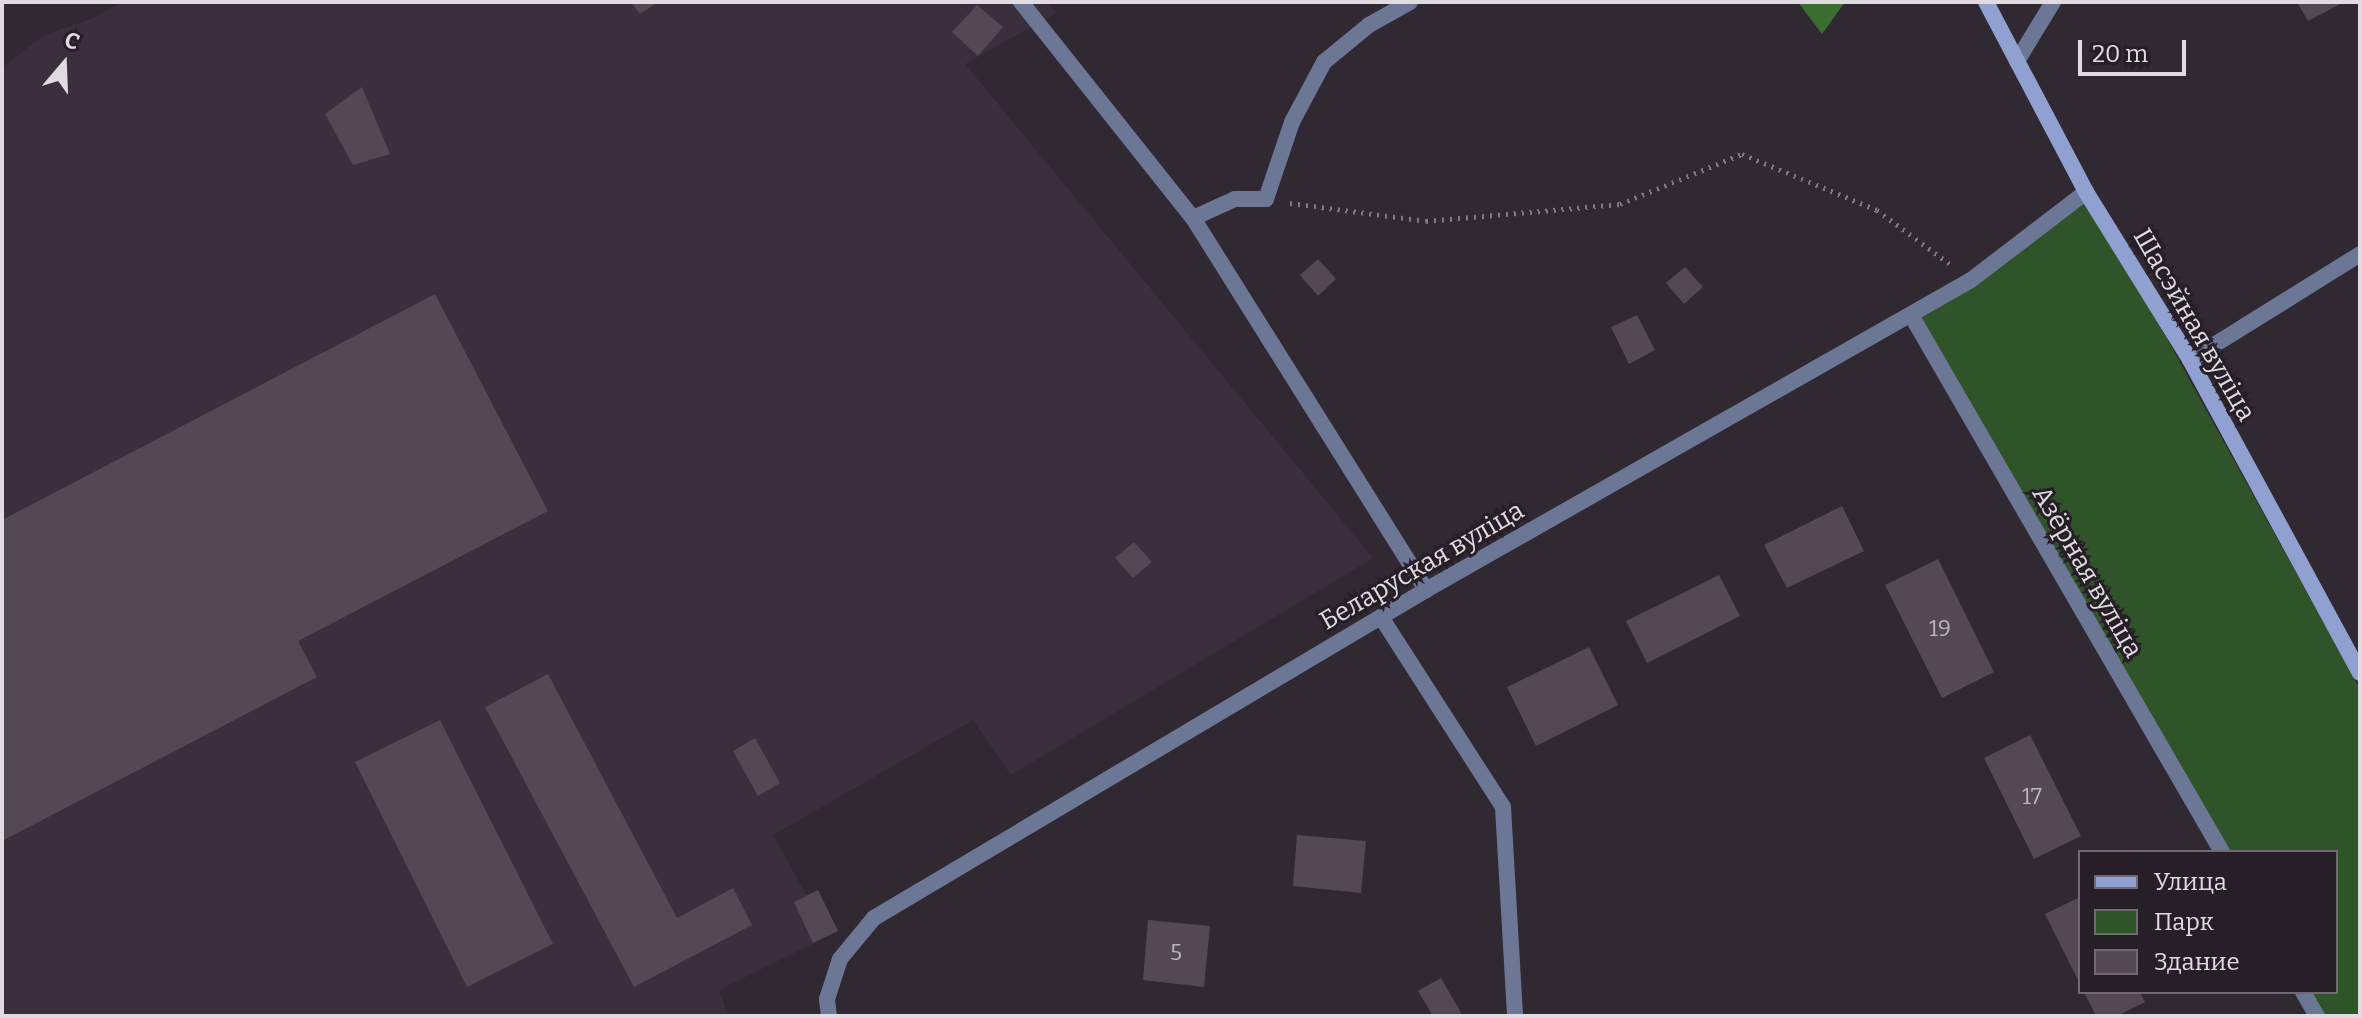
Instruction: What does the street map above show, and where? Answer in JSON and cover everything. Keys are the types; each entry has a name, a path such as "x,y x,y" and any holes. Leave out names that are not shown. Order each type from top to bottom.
{"main road":[{"name":"Шасэйная вуліца","path":"1986,2 2086,192 2190,360 2360,673"}],"street":[{"path":"1021,2 1193,218 1426,590"},
{"path":"1193,218 1235,199 1266,199 1292,122 1324,62 1369,25 1410,2"},
{"path":"2017,61 2053,2"},
{"name":"Беларуская вуліца","path":"829,1016 827,999 840,959 874,918 1426,590 1971,280 2086,192"},
{"path":"2190,360 2360,254"},
{"name":"Азёрная вуліца","path":"1911,315 2221,850"},
{"path":"1381,617 1503,807 1515,1016"},
{"path":"2304,994 2317,1016"}],"path":[{"path":"1266,199 1426,221 1620,204 1742,154 1877,210 1971,280"}],"shaded area":[{"path":"122,2 1047,2 1056,13 965,64 1373,558 1011,775 973,720 773,835 807,896 818,890 838,931 719,990 728,1016 2,1016 2,68 44,35 94,18"}],"green space":[{"path":"1798,2 1845,2 1822,34"},
{"path":"2086,192 2360,689 2360,1016 2317,1016 2304,994 2338,994 2338,850 2221,850 1911,315"}],"building":[{"path":"631,2 658,2 640,14"},
{"path":"2297,2 2344,2 2308,21"},
{"path":"977,5 1003,27 978,56 952,32"},
{"path":"362,87 390,154 353,165 325,114"},
{"path":"1318,259 1336,279 1318,296 1300,275"},
{"path":"1685,267 1703,287 1684,304 1666,283"},
{"path":"435,294 548,511 298,641 317,677 2,841 2,520"},
{"path":"1637,315 1655,350 1629,364 1611,327"},
{"path":"1842,506 1864,551 1787,588 1764,545"},
{"path":"1134,542 1152,562 1133,578 1115,558"},
{"path":"1938,559 1994,672 1942,698 1885,585"},
{"path":"1719,575 1740,616 1647,663 1626,621"},
{"path":"1589,647 1618,705 1536,746 1507,687"},
{"path":"548,674 677,918 733,888 752,925 634,987 485,707"},
{"path":"440,720 553,944 467,987 355,762"},
{"path":"2030,735 2081,836 2034,859 1984,758"},
{"path":"755,738 780,783 758,796 733,751"},
{"path":"1297,835 1366,841 1361,893 1293,886"},
{"path":"818,890 838,931 813,943 794,902"},
{"path":"2078,898 2078,980 2045,914"},
{"path":"1148,920 1210,926 1204,987 1143,980"},
{"path":"1441,978 1463,1016 1433,1016 1418,991"},
{"path":"2085,994 2141,994 2145,1002 2117,1016 2096,1016"}]}
